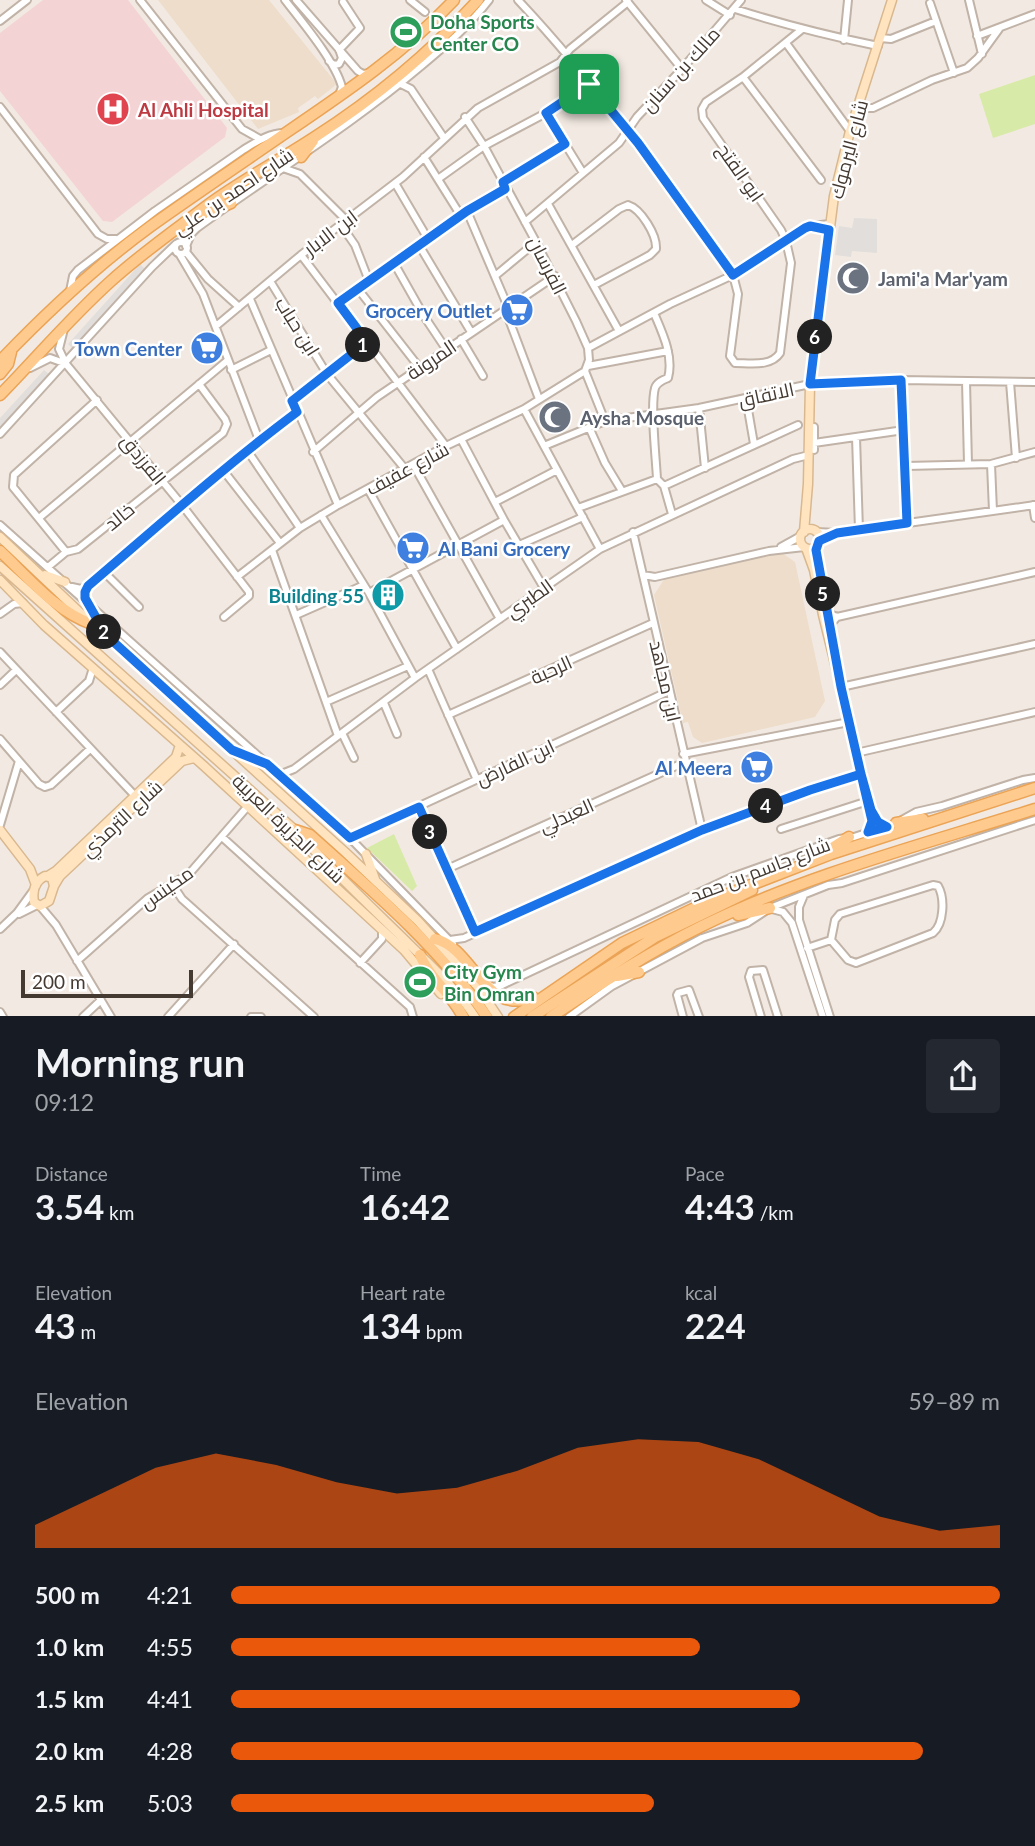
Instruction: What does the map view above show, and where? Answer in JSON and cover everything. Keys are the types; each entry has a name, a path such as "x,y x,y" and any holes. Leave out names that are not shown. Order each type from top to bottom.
{"main road":[{"name":"شارع احمد بن علي","path":"0,361 70,291 149,228 372,73 435,20 454,0"},
{"name":"شارع احمد بن علي","path":"0,395 64,327 145,252 260,170 314,138 417,59 478,0"},
{"path":"465,15 488,0"},
{"path":"299,159 314,138"},
{"path":"189,220 231,203"},
{"path":"0,374 8,363 13,348"},
{"path":"0,551 60,607 76,618 92,624"},
{"name":"شارع جاسم بن حمد","path":"515,1016 622,943 695,907 827,856 1035,788"},
{"name":"شارع جاسم بن حمد","path":"552,1016 660,947 780,892 1035,809"},
{"path":"892,825 930,818 937,820"},
{"path":"295,830 310,835 439,956 460,979 486,1016"},
{"path":"827,856 830,849 849,837"},
{"path":"534,1016 655,937 789,870"},
{"path":"828,885 846,870"},
{"path":"704,925 770,908"},
{"path":"435,939 447,945 494,998 511,1004 528,1000 584,963 602,956"},
{"path":"420,955 460,1016"},
{"path":"609,978 639,972"}],"street":[{"path":"0,21 27,0"},
{"path":"141,0 242,130 245,140 243,150"},
{"path":"285,0 342,85 337,99"},
{"path":"296,0 360,73 372,73"},
{"path":"410,0 425,12"},
{"name":"شارع احمد بن علي","path":"160,259 183,252 193,231 299,159 401,84 450,42 488,0"},
{"path":"519,0 628,130 733,275"},
{"path":"706,0 732,12 866,45 894,38 936,21"},
{"name":"مالك بن سنان","path":"525,222 619,143 637,117 741,0"},
{"path":"844,40 848,0"},
{"name":"شارع اليرموك","path":"871,810 814,570 801,542 807,511 811,453 810,384 834,196 850,131 892,0"},
{"path":"969,0 982,54"},
{"path":"627,1 682,69"},
{"name":"ابن الابار","path":"216,326 301,255 395,183 466,117 560,62 570,49 627,1"},
{"path":"339,50 360,28 343,2"},
{"path":"930,3 954,73"},
{"path":"977,36 1035,14"},
{"path":"859,104 876,106 973,64 999,29"},
{"name":"ابو الفتح","path":"733,275 738,294 730,356 732,361 770,362 777,358 780,352 791,263 786,240 703,117 702,109 706,102 743,77 801,30"},
{"path":"786,43 850,131"},
{"path":"327,59 334,65 339,64 342,58 339,50"},
{"path":"743,77 821,180"},
{"path":"401,84 411,89 443,138"},
{"path":"438,178 484,146 546,113 589,84"},
{"path":"1,109 98,234 107,239 117,239"},
{"path":"546,113 583,173"},
{"name":"الفرسان","path":"466,117 555,276 588,348 587,368 605,421"},
{"path":"242,130 260,139"},
{"name":"شارع احمد بن علي","path":"70,291 75,273 117,239 260,139 276,133 285,133"},
{"path":"338,303 565,144"},
{"path":"424,157 464,213 495,276 539,399"},
{"path":"299,159 300,174"},
{"path":"283,168 300,174 344,222 369,281"},
{"path":"395,183 428,239"},
{"path":"548,204 619,331"},
{"path":"572,245 628,205 636,208 657,241 656,249 650,255 594,285"},
{"path":"588,348 733,275 810,226 829,227"},
{"path":"98,234 100,252"},
{"path":"495,276 536,242"},
{"name":"شارع احمد بن علي","path":"0,435 160,259 176,244 174,249 183,252"},
{"path":"419,245 471,332"},
{"path":"183,252 239,307"},
{"path":"183,252 216,326 259,440"},
{"path":"301,255 446,446"},
{"path":"394,263 446,349"},
{"name":"المرونة","path":"313,452 397,382 555,276"},
{"name":"ابن حباب","path":"270,281 327,374 405,469"},
{"path":"358,289 419,367"},
{"path":"250,299 313,452 338,505"},
{"path":"654,313 668,351 670,374 655,387 657,479 664,486 672,514"},
{"path":"64,327 59,348 66,364"},
{"path":"461,339 483,376"},
{"path":"292,401 367,342"},
{"path":"231,370 271,350"},
{"path":"587,368 668,351"},
{"path":"22,372 50,358 66,364"},
{"path":"38,518 228,360"},
{"name":"الفرزدق","path":"66,364 182,505 237,577"},
{"name":"شارع عفيف","path":"237,577 321,515 446,446 524,409 587,368"},
{"path":"901,380 907,523"},
{"name":"الاتفاق","path":"544,446 605,421 699,408 810,384 901,380 1035,382"},
{"path":"966,381 968,464"},
{"path":"1010,382 1016,457"},
{"name":"خالد","path":"48,567 66,552 78,549 226,430 225,419 199,384"},
{"path":"746,398 754,444"},
{"path":"66,552 13,487 14,475 97,400"},
{"path":"699,408 705,468"},
{"path":"524,409 600,548"},
{"path":"106,635 88,604 85,592 88,586 259,440 297,412"},
{"path":"664,486 798,425"},
{"path":"589,427 605,463 622,491"},
{"path":"811,453 814,427"},
{"name":"الطبري","path":"279,775 294,769 415,678 600,548 785,463 856,437 904,430"},
{"path":"856,437 859,530"},
{"path":"461,439 544,588"},
{"path":"247,450 300,528"},
{"path":"906,466 991,464 1035,452"},
{"path":"413,464 500,619"},
{"path":"991,464 993,511"},
{"path":"223,470 280,543"},
{"path":"495,502 557,470"},
{"path":"578,509 657,479"},
{"path":"368,489 457,649"},
{"path":"643,575 655,577 777,550 805,547 816,538 837,533 1034,505 1035,518"},
{"name":"شارع اليرموك","path":"807,511 816,538 816,563 841,687"},
{"path":"321,515 369,593 415,678"},
{"path":"519,545 583,517"},
{"path":"369,593 504,520"},
{"name":"شارع الجزيرة العربية","path":"0,525 350,838 450,940 486,982 494,987"},
{"name":"ابن مجاهد","path":"632,532 702,830"},
{"path":"777,550 802,534 816,538"},
{"name":"شارع الجزيرة العربية","path":"0,537 376,882 435,939 478,987 497,1016"},
{"path":"272,550 326,702 340,735 354,758"},
{"name":"شارع الجزيرة العربية","path":"0,566 295,830 457,993 474,1016"},
{"path":"39,572 77,589 88,586"},
{"path":"104,572 139,607"},
{"path":"827,613 837,617 1035,572"},
{"path":"223,617 248,596 247,588 237,577"},
{"path":"646,587 655,577"},
{"name":"شارع الجزيرة العربية","path":"1,580 44,625 204,766 382,929 409,955 460,1016"},
{"path":"296,615 364,585"},
{"path":"2,612 10,603 12,591"},
{"path":"2,612 14,604 24,603"},
{"path":"33,611 64,625"},
{"path":"830,625 837,617"},
{"name":"الرحبة","path":"449,715 653,623"},
{"path":"841,687 1035,644"},
{"path":"0,652 137,798"},
{"path":"326,702 408,666"},
{"path":"56,712 89,681 93,668"},
{"path":"428,669 477,780"},
{"path":"0,685 16,670"},
{"name":"ابن الفارض","path":"350,838 669,691"},
{"path":"145,694 169,735"},
{"path":"384,703 397,734"},
{"path":"856,753 1035,712"},
{"path":"683,754 849,722"},
{"path":"0,739 39,784 45,787 51,785 90,748"},
{"name":"شارع الترمذي","path":"54,886 60,876 176,757 180,745"},
{"path":"232,750 267,764"},
{"name":"شارع الترمذي","path":"35,888 182,761 194,758"},
{"path":"19,761 1,831 30,869 35,888 33,899 56,925 110,1016"},
{"name":"العبدلي","path":"447,869 685,762"},
{"path":"204,766 230,771"},
{"name":"الطبري","path":"288,783 294,769"},
{"path":"450,940 464,938 702,830 861,774"},
{"name":"شارع جاسم بن حمد","path":"494,987 732,877 813,847 892,825 916,812 1035,778"},
{"path":"781,829 868,800"},
{"name":"مكينس","path":"77,961 148,898 189,874 248,806"},
{"path":"419,807 475,932"},
{"path":"871,810 878,822 892,825"},
{"path":"868,832 872,824 871,810"},
{"name":"شارع جاسم بن حمد","path":"570,1016 612,986 702,938 747,923 770,908 828,885 842,883 1035,820"},
{"path":"359,847 362,834"},
{"path":"222,837 410,1007 413,1016"},
{"path":"366,854 376,882"},
{"path":"30,869 54,881 49,901 56,925"},
{"path":"172,884 182,899 313,1016"},
{"path":"933,885 941,890 940,925 933,933 856,963 848,960 831,940 839,914 928,886 933,885"},
{"path":"0,929 35,888"},
{"path":"805,894 798,914 823,1011"},
{"path":"9,921 49,901"},
{"path":"770,908 783,912 790,919 805,949"},
{"path":"365,915 381,917"},
{"path":"360,962 381,942 382,929"},
{"path":"461,952 464,938"},
{"path":"805,949 831,940"},
{"path":"169,1016 234,944"},
{"path":"761,1016 749,977 755,969 763,970 778,1016"},
{"path":"683,1016 677,995 689,990 699,1016"},
{"path":"84,1016 101,1000"}],"shaded area":[{"name":"Al Ahli Hospital","path":"43,0 128,0 227,128 225,137 112,222 103,221 0,91 0,33"},
{"path":"158,0 269,0 337,84 318,99 315,96 298,108 299,112 258,129"},
{"path":"854,218 877,219 877,253 852,251 851,257 835,255 839,226 852,228"},
{"path":"140,264 145,269 73,349 68,344"},
{"path":"44,370 49,374 0,428 0,418"},
{"path":"779,551 795,562 825,701 815,717 702,743 693,737 688,722 683,723 654,595 665,578"}],"green space":[{"path":"1035,75 1035,124 993,138 979,94"},
{"path":"394,834 417,886 412,891 367,848"}],"place":[{"name":"Doha Sports Center CO","path":"406,32"},
{"name":"Al Ahli Hospital","path":"113,109"},
{"name":"Jami'a Mar'yam","path":"853,278"},
{"name":"Grocery Outlet","path":"517,310"},
{"name":"Town Center","path":"207,348"},
{"name":"Aysha Mosque","path":"555,417"},
{"name":"Al Bani Grocery","path":"413,548"},
{"name":"Building 55","path":"388,595"},
{"name":"Al Meera","path":"757,767"},
{"name":"City Gym Bin Omran","path":"420,982"}],"route":[{"path":"589,84 546,113 565,144 503,182 505,189 467,211 338,303 367,342 292,401 297,412 259,440 182,505 88,586 85,592 86,601 106,635 232,750 267,764 350,838 419,807 475,932 702,830 861,774 871,810 872,824 868,832 887,827 878,822 871,810 868,800 861,774 816,563 816,547 819,541 837,533 907,523 901,380 810,384 829,230 810,226 805,228 733,275 638,143 589,84"}]}
